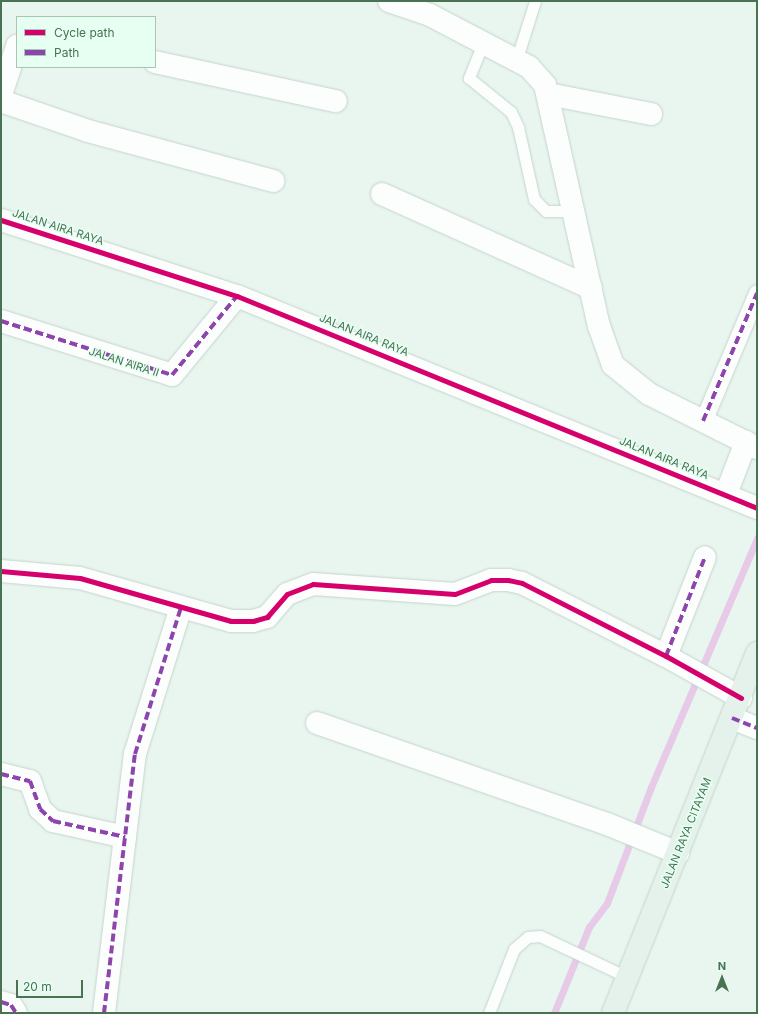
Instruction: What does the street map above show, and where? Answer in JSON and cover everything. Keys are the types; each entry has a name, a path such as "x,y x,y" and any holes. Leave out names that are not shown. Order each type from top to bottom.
{"main road":[{"name":"JALAN RAYA CITAYAM","path":"613,1013 741,698 757,653"}],"street":[{"path":"389,1 430,14 529,67 548,94 591,288 613,365 649,394 752,445 734,498"},
{"path":"1,96 16,49"},
{"path":"156,62 336,102"},
{"path":"548,94 651,114"},
{"path":"1,101 88,131 273,181"},
{"path":"382,194 591,288"},
{"name":"JALAN AIRA RAYA","path":"1,220 237,296 734,498"},
{"path":"703,421 757,293"},
{"name":"JALAN AIRA II","path":"1,321 172,375 237,296"},
{"path":"669,658 705,557"},
{"path":"1,571 80,578 214,618 253,622 267,617 297,588 313,584 454,594 491,580 508,580 522,583 669,658 741,698"},
{"path":"104,1013 135,754 181,607"},
{"path":"732,718 757,728"},
{"path":"317,723 607,824 678,853"},
{"path":"1,774 30,781 40,809 53,821 125,837"},
{"path":"1,1002 11,1005 16,1013"}],"lane":[{"path":"516,61 535,1"},
{"path":"483,43 469,78 511,112 518,128 534,199 546,211 575,211"},
{"path":"489,1013 514,949 528,937 540,936 627,977"}],"waterway":[{"path":"554,1013 589,927 607,903 651,787 757,538"}],"marked path":[{"path":"703,421 757,293"},
{"path":"1,321 172,375 237,296"},
{"path":"666,656 705,557"},
{"path":"104,1013 135,754 181,607"},
{"path":"732,718 757,728"},
{"path":"1,774 30,781 40,809 53,821 125,837"},
{"path":"1,1002 11,1005 16,1013"}],"cycle path":[{"path":"1,220 237,296 757,508"},
{"path":"1,571 80,578 231,621 253,621 267,617 287,594 313,584 455,594 491,580 508,580 522,583 666,656 741,698"}]}
